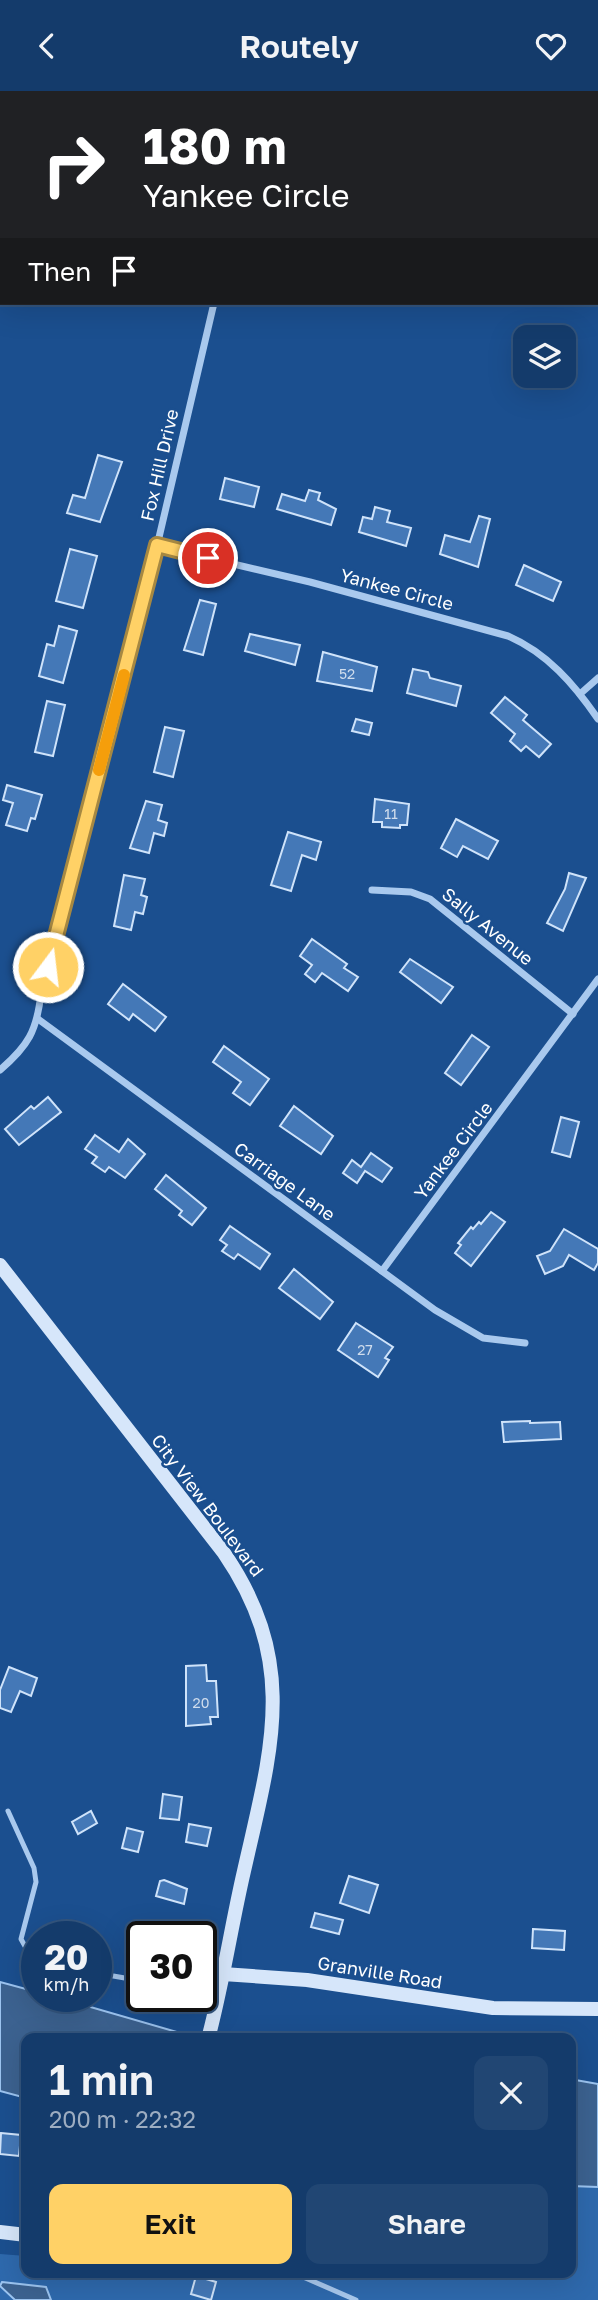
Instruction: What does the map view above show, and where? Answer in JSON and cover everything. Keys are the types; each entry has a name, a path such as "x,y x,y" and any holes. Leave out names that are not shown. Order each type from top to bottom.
{"street":[{"name":"Fox Hill Drive","path":"0,1070 24,1050 38,1019 44,980 157,545 214,305"},
{"name":"Yankee Circle","path":"157,545 310,582 508,636 545,659 580,694 598,719"},
{"path":"580,694 598,678"},
{"name":"Sally Avenue","path":"372,890 411,892 430,899 573,1014"},
{"name":"Yankee Circle","path":"382,1271 598,979"},
{"name":"Carriage Lane","path":"38,1019 435,1310 483,1338 525,1343"},
{"name":"City View Boulevard","path":"0,1265 212,1535 247,1587 262,1621 274,1697 272,1731 261,1803 223,1973"},
{"path":"210,2033 223,1973"},
{"name":"Granville Road","path":"223,1973 307,1980 493,2008 598,2009"},
{"path":"0,2232 21,2234"}],"lane":[{"path":"8,1811 34,1868 36,1882 26,1921"},
{"path":"305,2278 356,2300"}],"shaded area":[{"path":"0,1982 21,1988 21,2012 108,2012 180,2033 21,2033 21,2097 0,2091"},
{"path":"576,2080 598,2084 598,2187 576,2186"},
{"path":"576,2186 598,2187 598,2300 0,2300 0,2254 21,2256 21,2278 576,2278"},
{"path":"2,2282 46,2287 51,2300 15,2300 0,2286"}],"building":[{"path":"98,455 122,462 100,522 67,513 73,495 85,498"},
{"path":"225,478 259,487 254,507 220,499"},
{"path":"309,490 320,493 318,500 336,509 331,525 277,509 282,494 305,501"},
{"path":"375,507 390,511 387,522 411,528 406,546 359,532 363,517 372,519"},
{"path":"479,516 490,519 478,567 440,554 445,535 470,542"},
{"path":"70,549 97,556 83,608 56,601"},
{"path":"524,565 561,582 553,601 516,585"},
{"path":"200,600 216,604 203,655 184,650"},
{"path":"59,626 77,631 63,683 39,676 47,644 54,646"},
{"path":"250,634 300,645 295,665 245,651"},
{"path":"323,652 377,667 372,691 317,681"},
{"path":"413,669 428,672 430,678 461,686 456,706 407,693"},
{"path":"505,697 527,715 523,720 551,744 539,757 526,746 521,751 510,741 515,734 491,713"},
{"path":"47,701 65,705 53,756 35,752"},
{"path":"356,719 372,723 369,735 352,731"},
{"path":"165,727 184,731 173,777 154,772"},
{"path":"7,785 42,795 35,819 31,818 27,831 6,825 13,803 3,800"},
{"path":"375,799 409,804 407,825 400,825 400,828 382,827 382,822 373,822"},
{"path":"146,801 162,805 158,820 167,823 164,836 154,833 149,853 130,848"},
{"path":"456,819 498,841 488,859 463,846 457,857 441,848"},
{"path":"288,832 321,842 316,860 302,855 291,891 271,885"},
{"path":"569,873 586,878 563,931 547,923 565,889"},
{"path":"124,875 145,879 141,895 147,897 143,914 135,912 131,930 114,926"},
{"path":"312,939 347,964 344,968 358,977 348,991 322,973 315,982 305,974 312,965 300,956"},
{"path":"410,959 453,987 441,1003 400,972"},
{"path":"123,984 166,1017 155,1031 133,1014 129,1020 108,1004"},
{"path":"472,1035 489,1047 461,1085 445,1073"},
{"path":"224,1046 269,1079 250,1105 233,1093 241,1082 213,1062"},
{"path":"48,1097 61,1112 19,1145 5,1129 31,1106 34,1109"},
{"path":"294,1106 333,1136 321,1154 280,1126"},
{"path":"561,1117 579,1122 570,1157 552,1152"},
{"path":"95,1135 119,1152 128,1139 145,1154 125,1178 109,1167 105,1172 92,1163 97,1157 85,1149"},
{"path":"371,1153 392,1168 382,1182 365,1171 357,1183 343,1173 352,1160 361,1167"},
{"path":"166,1175 206,1208 192,1225 179,1215 182,1211 155,1189"},
{"path":"491,1212 505,1222 471,1266 455,1253 461,1245 458,1243 471,1227 473,1229 479,1222 481,1224"},
{"path":"230,1226 270,1254 260,1269 238,1254 234,1259 222,1251 227,1245 220,1240"},
{"path":"564,1229 598,1249 598,1263 594,1270 569,1255 563,1266 545,1274 537,1256 550,1251"},
{"path":"294,1269 333,1302 320,1319 279,1288"},
{"path":"356,1323 393,1347 385,1358 389,1360 378,1377 338,1350"},
{"path":"502,1422 560,1422 561,1439 504,1442"},
{"path":"206,1665 207,1681 216,1681 218,1717 210,1717 211,1724 186,1726 186,1666"},
{"path":"9,1667 37,1678 31,1696 20,1691 11,1712 0,1708 0,1690"},
{"path":"163,1794 182,1797 179,1820 160,1818"},
{"path":"91,1811 97,1823 78,1834 72,1822"},
{"path":"189,1824 211,1828 207,1846 186,1842"},
{"path":"127,1828 143,1832 138,1852 122,1848"},
{"path":"349,1876 378,1885 369,1913 340,1903"},
{"path":"160,1881 187,1889 184,1904 156,1896"},
{"path":"315,1913 343,1920 339,1934 311,1927"},
{"path":"533,1929 565,1931 564,1950 532,1948"},
{"path":"1,2133 21,2135 19,2156 0,2154"},
{"path":"195,2278 216,2282 211,2300 191,2294"}],"slow traffic":[{"path":"99,770 124,675"}],"route":[{"path":"48,967 157,545 208,558"}]}
